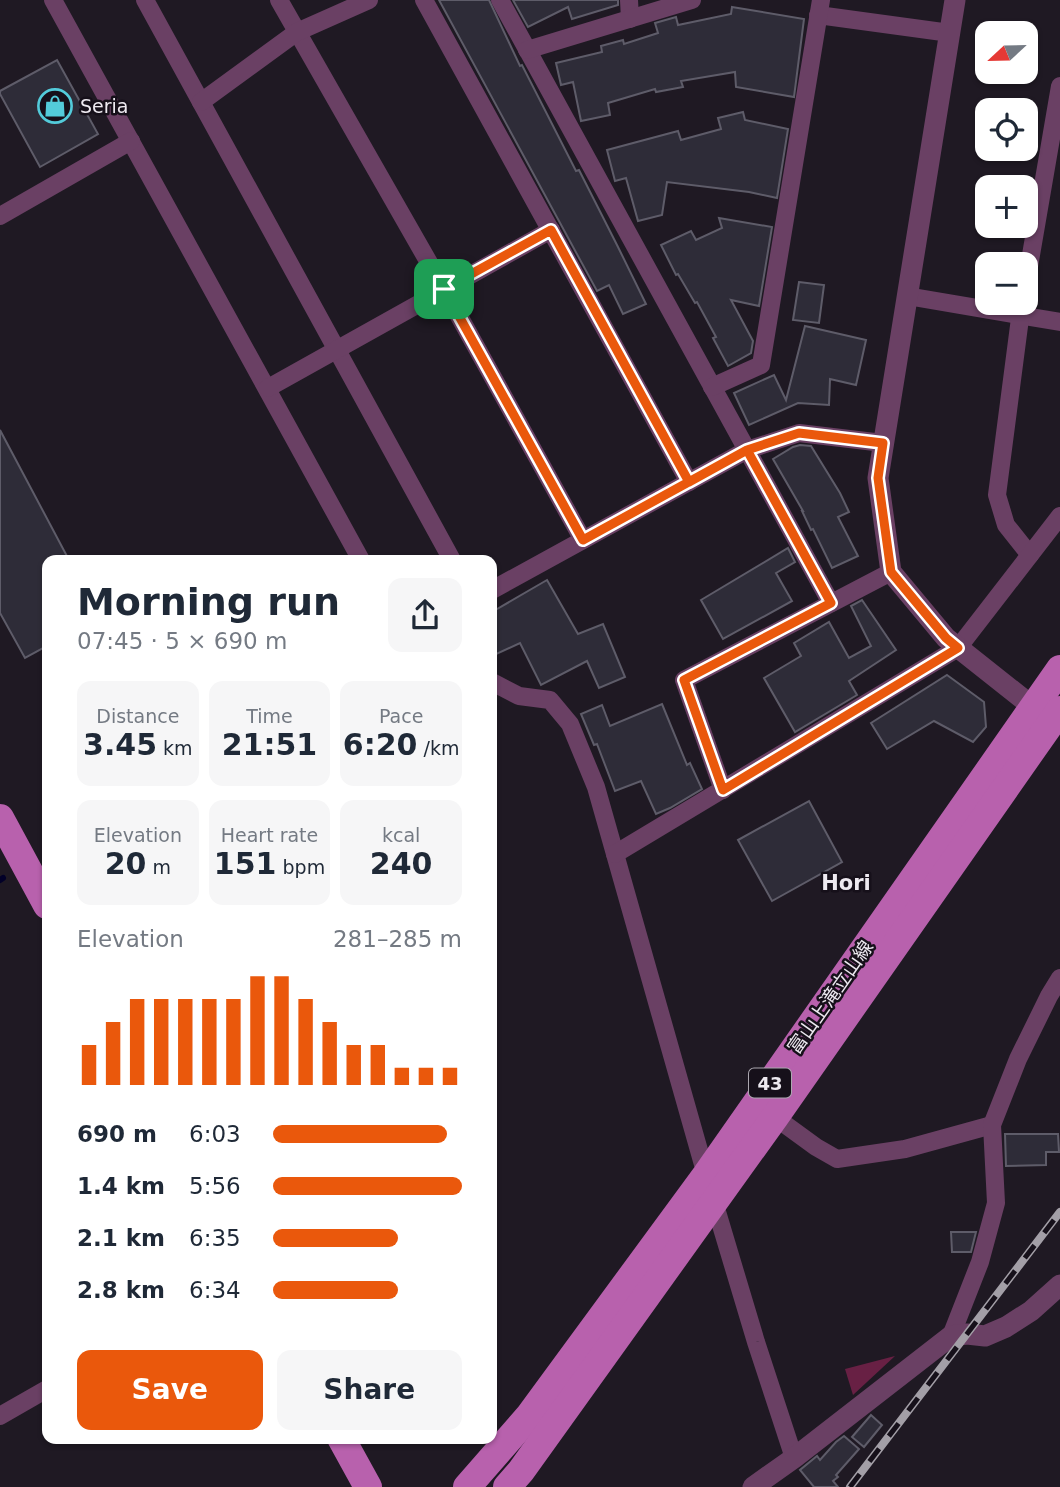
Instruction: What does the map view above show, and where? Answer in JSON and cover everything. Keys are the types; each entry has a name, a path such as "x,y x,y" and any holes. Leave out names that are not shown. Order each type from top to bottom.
{"main road":[{"name":"富山上滝立山線","path":"507,1487 521,1471 765,1110 1052,716 1060,668"},
{"path":"0,818 42,896"},
{"name":"富山上滝立山線","path":"467,1487 529,1416 710,1188"},
{"path":"344,1444 368,1487"}],"street":[{"path":"53,0 358,555"},
{"path":"145,0 449,555"},
{"path":"279,0 583,540"},
{"path":"201,102 297,32 369,0"},
{"path":"424,0 689,482"},
{"path":"500,0 831,603"},
{"path":"629,0 630,19"},
{"path":"527,50 692,0"},
{"path":"956,0 878,478 891,572 946,638 1052,716"},
{"path":"712,387 761,365 820,7 950,33"},
{"path":"1031,252 1060,86"},
{"path":"0,216 131,141"},
{"path":"268,388 551,230"},
{"path":"907,296 975,304"},
{"path":"1020,315 998,495 1006,525 1030,555"},
{"path":"1038,315 1060,323"},
{"path":"497,587 747,450 799,433 883,443"},
{"path":"615,854 958,648 1060,516"},
{"path":"723,790 684,680 891,572"},
{"path":"497,685 519,696 551,700 570,724 596,787 710,1188 794,1458"},
{"path":"753,1487 951,1336 981,1262 996,1203 992,1125 1018,1059 1060,978"},
{"path":"765,1110 816,1147 837,1158 905,1149 992,1125"},
{"path":"951,1336 985,1336 1006,1327 1031,1311 1060,1285"},
{"path":"0,1416 42,1392"}],"shaded area":[{"path":"895,1356 853,1395 845,1369"}],"building":[{"path":"439,0 489,0 520,66 522,65 576,171 579,170 646,304 623,314 609,285 597,291"},
{"path":"513,0 618,0 618,5 572,19 568,7 528,27"},
{"path":"732,7 804,19 794,97 736,87 735,72 681,81 683,87 656,92 655,89 608,103 610,115 581,121 573,82 561,85 556,63 602,52 601,46 623,40 624,44 658,33 655,23 676,17 678,25 731,14"},
{"path":"57,60 98,134 40,167 0,91"},
{"path":"743,112 745,120 788,129 777,198 667,182 662,215 638,221 626,178 615,181 607,150 678,131 681,140 721,129 718,118"},
{"path":"719,218 772,227 759,306 731,300 753,341 751,353 728,366 697,302 695,303 678,274 676,275 661,245 691,231 696,240 722,228"},
{"path":"799,282 824,285 819,323 793,320"},
{"path":"805,326 866,340 856,385 830,379 829,405 798,403 749,425 734,393 774,375 786,400"},
{"path":"0,430 66,555 42,555 42,649 25,658 0,613"},
{"path":"800,445 811,446 849,512 838,517 858,556 832,568 773,459"},
{"path":"788,548 795,562 776,573 792,601 723,639 701,600"},
{"path":"547,580 578,634 603,624 625,677 599,688 587,661 541,685 520,643 497,654 497,609"},
{"path":"862,600 896,650 849,681 857,695 795,732 764,678 801,656 794,643 829,622 849,658 871,646 851,606"},
{"path":"947,675 984,702 986,727 973,742 934,721 887,749 871,723"},
{"path":"662,704 687,765 690,763 702,789 656,814 641,781 615,791 597,744 594,745 581,714 602,705 610,726"},
{"path":"809,801 842,862 772,901 738,840"},
{"path":"1005,1134 1058,1134 1059,1152 1046,1152 1046,1165 1006,1166"},
{"path":"951,1232 976,1232 971,1252 952,1252"},
{"path":"871,1415 882,1425 864,1447 852,1437"},
{"path":"844,1436 859,1449 836,1475 838,1477 833,1481 838,1487 814,1487 800,1470 817,1456 820,1460"}],"railway":[{"path":"850,1487 1060,1212"}],"place":[{"name":"Seria","path":"55,106"}],"district":[{"name":"Hori","path":"846,883"}],"route":[{"path":"444,289 551,230 689,482 747,450 799,433 883,443 878,478 891,572 946,638 958,648 723,790 684,680 831,603 747,450 583,540 444,289"}]}
